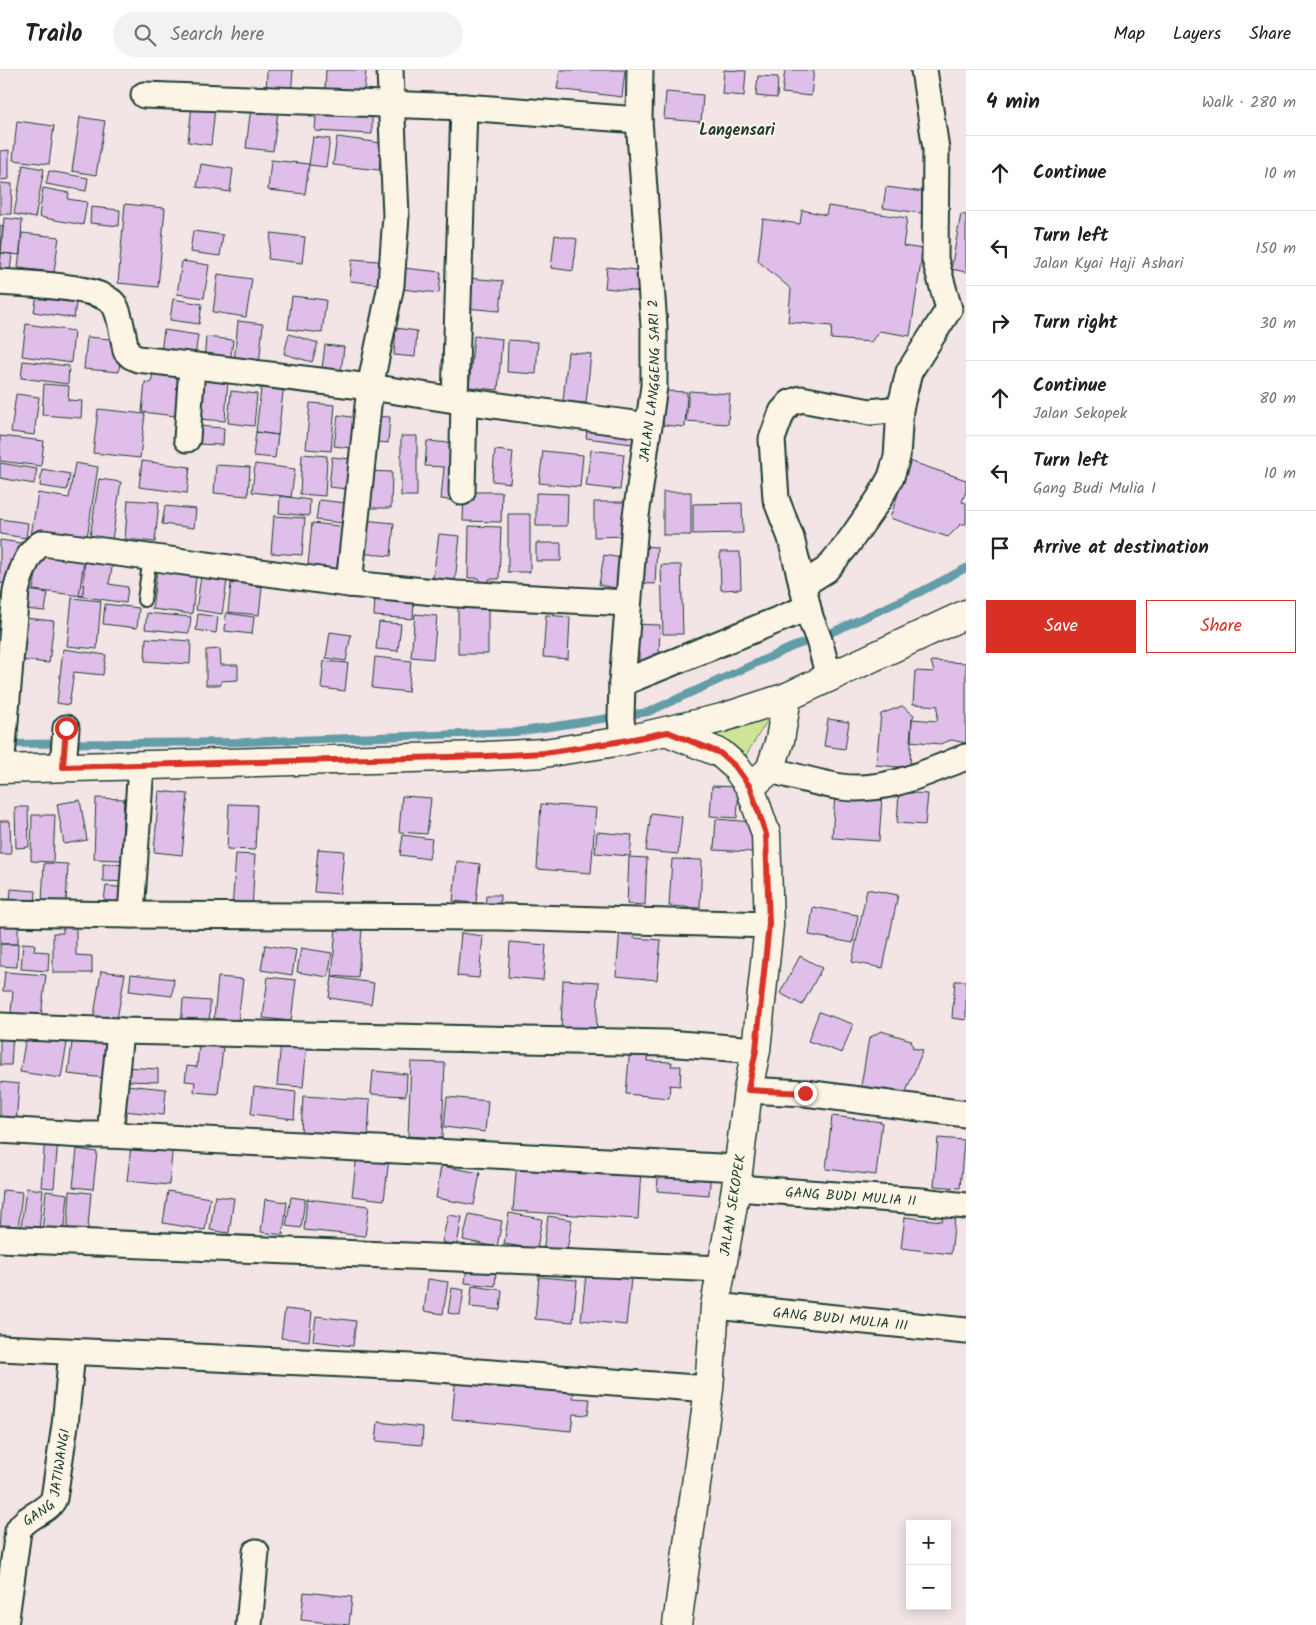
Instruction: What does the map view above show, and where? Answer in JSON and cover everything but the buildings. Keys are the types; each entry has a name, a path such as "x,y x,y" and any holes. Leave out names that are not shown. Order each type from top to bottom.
{"street":[{"path":"349,584 370,387 391,285 396,226 390,70"},
{"name":"JALAN LANGGENG SARI 2","path":"622,730 622,686 635,523 654,386 654,326 639,120 640,70"},
{"path":"622,686 806,603 826,570 847,545 880,499 891,477 897,457 900,409 909,372 953,308 935,259 936,149 924,70"},
{"path":"144,95 464,107 639,120"},
{"path":"462,492 460,400 464,107"},
{"path":"0,282 74,288 108,298 115,305 126,351 138,359 370,387 649,426"},
{"path":"187,439 192,366"},
{"path":"829,677 806,603 791,538 776,499 772,439 782,412 790,403 801,399 870,412 900,409"},
{"path":"628,603 457,594 349,584 49,543 38,545 19,577 16,591 1,765 64,760 141,765 544,753 622,730 668,732 722,718 787,697 966,614"},
{"path":"787,697 780,740 760,779 842,787 873,787 910,778 966,756"},
{"path":"64,760 66,728"},
{"name":"JALAN SEKOPEK","path":"668,732 720,753 735,766 760,779 766,834 769,924 756,1050 748,1090 737,1178 715,1306 709,1388 677,1625"},
{"path":"131,915 141,765"},
{"path":"0,913 499,917 769,924"},
{"path":"0,1026 120,1031 666,1043 756,1050"},
{"path":"110,1135 120,1031"},
{"path":"748,1090 805,1093 966,1114"},
{"name":"GANG BUDI MULIA II","path":"0,1130 110,1135 737,1178 966,1206"},
{"path":"0,1239 722,1269"},
{"name":"GANG BUDI MULIA III","path":"715,1306 966,1331"},
{"path":"0,1348 411,1367 709,1388"},
{"name":"GANG JATIWANGI","path":"5,1625 18,1531 25,1521 48,1506 54,1498 65,1425 72,1352"},
{"path":"248,1625 256,1552"}],"lane":[{"path":"144,600 150,557"}],"green space":[{"path":"776,706 745,757 695,737"}],"waterway":[{"path":"6,744 243,742 516,732 648,712 792,647 828,634 920,592 966,568"}],"district":[{"name":"Langensari","path":"737,129"}],"route":[{"path":"66,728 63,767 544,753 668,732 720,753 735,766 750,787 766,834 769,924 756,1050 748,1090 805,1093"}]}
